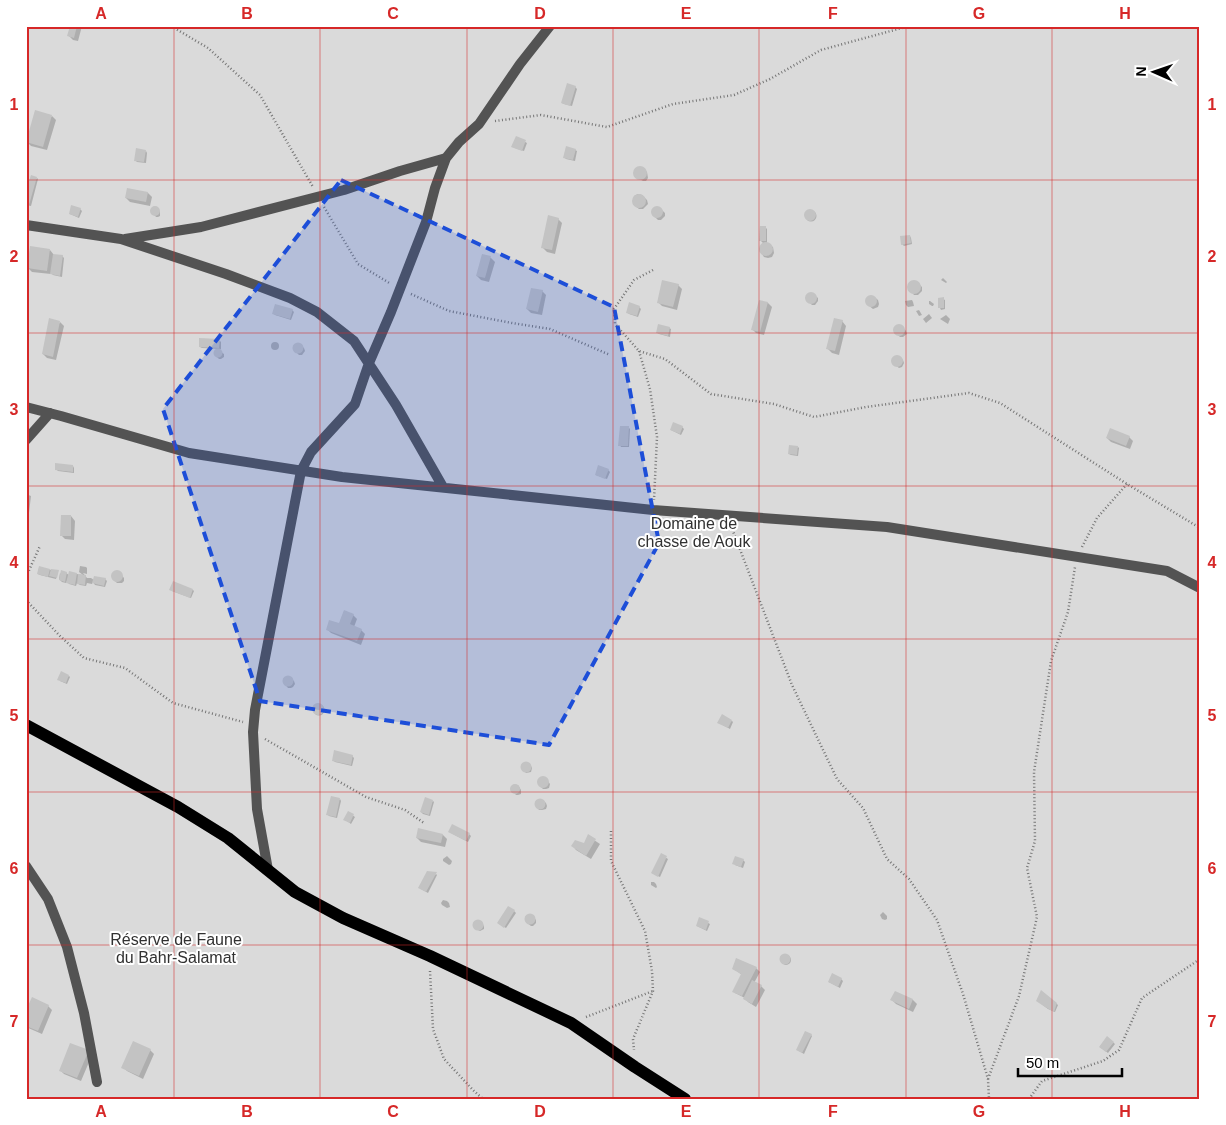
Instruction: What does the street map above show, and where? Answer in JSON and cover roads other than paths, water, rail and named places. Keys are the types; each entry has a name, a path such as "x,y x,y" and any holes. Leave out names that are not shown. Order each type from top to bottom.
{"main road":[{"path":"26,725 178,807 228,838 295,892 343,918 430,956 570,1023 685,1099"}],"street":[{"path":"268,870 257,809 253,732 255,710 301,471 311,452 355,404 369,363 426,222 435,188 446,158 459,142 479,124 520,64 550,26"},
{"path":"121,239 201,227 344,190 446,158"},
{"path":"26,225 121,239 226,274 290,298 317,312 354,341 396,404 443,488"},
{"path":"26,407 189,453 301,471 653,510 887,527 1167,571 1200,588"},
{"path":"26,440 50,413"},
{"path":"26,866 48,899 67,947 84,1013 97,1082"}],"park label":[{"name":"Domaine de chasse de Aouk","path":"694,532"},
{"name":"Réserve de Faune du Bahr-Salamat","path":"176,948"}]}
